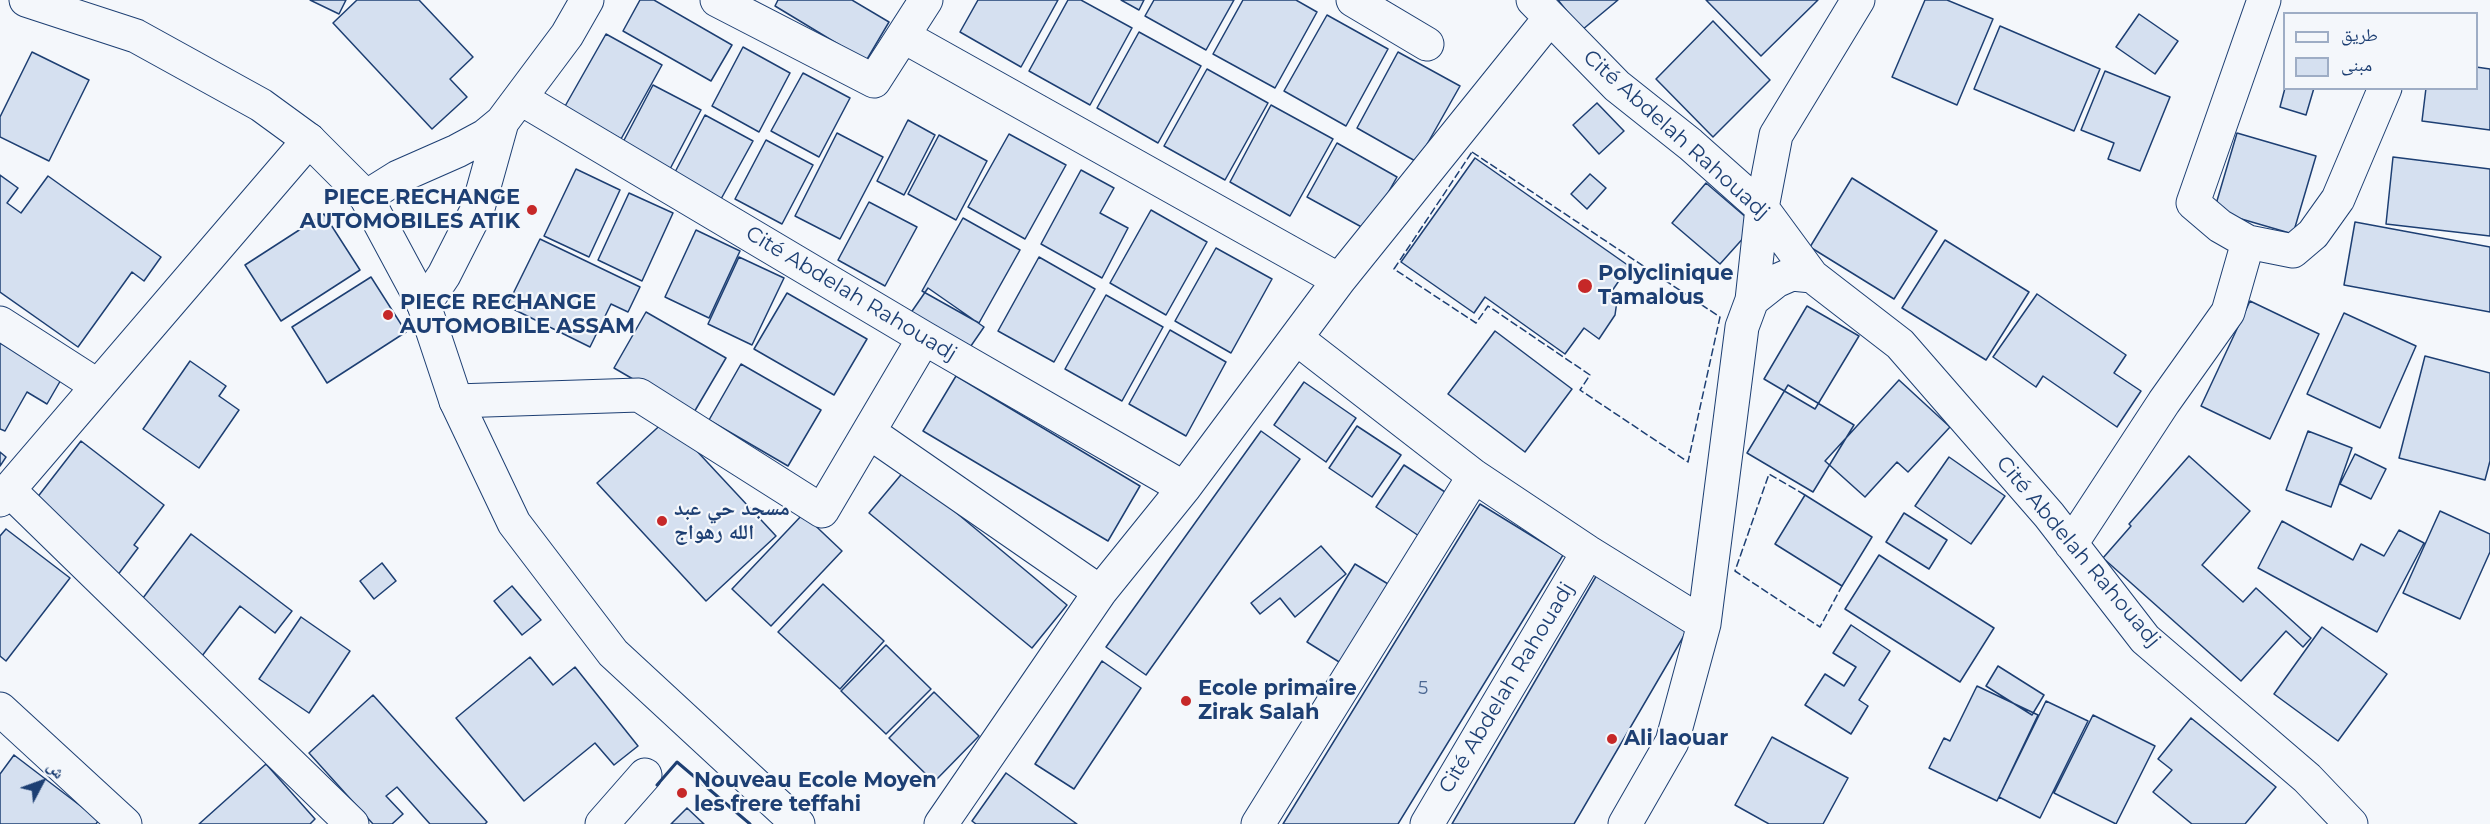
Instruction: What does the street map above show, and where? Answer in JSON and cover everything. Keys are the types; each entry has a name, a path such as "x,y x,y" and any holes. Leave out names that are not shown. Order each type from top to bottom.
{"street":[{"path":"26,0 136,36 261,105 309,140 366,198 424,305 456,401 514,523 613,653 798,824"},
{"path":"366,198 398,177 485,136 511,110 567,35 587,0"},
{"path":"717,0 874,81 926,0"},
{"path":"1353,0 1427,44"},
{"path":"1625,824 1672,742 1704,624 1742,327 1752,300 1762,208 1776,135 1858,0"},
{"path":"2264,0 2193,203 2220,226 2248,242 2293,251 2313,234 2338,199 2384,90"},
{"path":"941,824 1100,592 1184,488 1542,9"},
{"name":"Cité Abdelah Rahouadj","path":"1542,9 1617,86 1690,144 1762,208 1812,276 1900,344 2072,544 2145,639 2307,778 2351,824"},
{"path":"903,36 1340,280"},
{"path":"424,305 444,275 478,208 511,110"},
{"name":"Cité Abdelah Rahouadj","path":"511,110 924,338 1184,488"},
{"path":"309,140 4,495 352,824"},
{"path":"2072,544 2164,402 2229,312 2248,242"},
{"path":"1752,300 1776,281 1792,274 1812,276"},
{"path":"0,323 98,386"},
{"path":"456,401 639,395 822,511 924,338"},
{"path":"1296,338 1474,476 1588,552 1704,624"},
{"path":"869,432 1100,592"},
{"path":"1258,824 1474,476"},
{"name":"Cité Abdelah Rahouadj","path":"1427,824 1588,552"},
{"path":"0,709 125,824"},
{"path":"602,824 645,775"}],"building":[{"path":"310,0 346,0 339,14"},
{"path":"357,0 419,0 473,57 450,79 467,97 432,129 333,23"},
{"path":"640,0 654,0 732,45 711,81 623,31"},
{"path":"778,0 852,0 889,22 866,61 775,6"},
{"path":"978,0 1058,0 1021,67 960,32"},
{"path":"1068,0 1081,0 1132,28 1090,105 1029,71"},
{"path":"1121,0 1144,0 1139,10"},
{"path":"1154,0 1234,0 1206,50 1145,16"},
{"path":"1243,0 1296,0 1317,12 1275,88 1213,54"},
{"path":"1558,0 1618,0 1582,30"},
{"path":"1706,0 1818,0 1761,56"},
{"path":"1925,0 1947,0 1993,19 1957,105 1892,77"},
{"path":"2139,14 2178,41 2155,74 2116,47"},
{"path":"1327,15 1388,49 1346,126 1284,91"},
{"path":"1713,21 1770,80 1713,137 1656,79"},
{"path":"2000,26 2100,69 2074,131 1974,89"},
{"path":"1139,32 1201,66 1158,143 1097,108"},
{"path":"606,34 662,65 621,139 564,108"},
{"path":"743,47 790,73 759,132 712,106"},
{"path":"32,52 89,80 49,161 0,137 0,117"},
{"path":"1398,52 1460,86 1417,162 1357,128"},
{"path":"2478,67 2490,69 2490,130 2422,121 2426,90 2478,90"},
{"path":"1207,69 1268,103 1225,180 1164,146"},
{"path":"2105,71 2170,97 2140,171 2108,159 2114,143 2081,130"},
{"path":"803,73 850,98 819,157 771,131"},
{"path":"653,85 701,110 670,169 622,144"},
{"path":"2284,90 2313,90 2306,115 2280,107"},
{"path":"1597,103 1624,131 1599,154 1573,125"},
{"path":"1271,105 1333,139 1290,216 1230,182"},
{"path":"705,115 753,141 721,199 674,174"},
{"path":"908,120 935,135 904,195 877,181"},
{"path":"837,133 883,157 840,239 795,216"},
{"path":"2237,133 2316,156 2293,234 2214,211"},
{"path":"1009,134 1066,165 1025,239 968,207"},
{"path":"939,135 987,161 956,220 908,194"},
{"path":"766,140 813,165 782,224 735,199"},
{"path":"1337,143 1397,177 1367,230 1307,197"},
{"path":"2393,157 2490,169 2490,236 2386,224"},
{"name":"Polyclinique Tamalous","path":"1475,158 1629,266 1612,291 1617,301 1615,315 1599,339 1584,328 1565,354 1485,297 1474,313 1401,262"},
{"path":"576,169 620,190 589,257 544,236"},
{"path":"1081,170 1114,188 1100,213 1128,228 1102,278 1041,244"},
{"path":"1590,174 1606,188 1587,209 1571,194"},
{"path":"0,175 18,188 7,203 21,213 48,176 161,257 144,281 132,272 78,347 0,292"},
{"path":"1852,178 1937,231 1894,299 1810,247"},
{"path":"1706,183 1755,225 1720,264 1672,223"},
{"path":"629,193 673,213 642,281 598,260"},
{"path":"869,202 917,227 885,286 838,260"},
{"path":"1151,210 1207,242 1166,315 1110,283"},
{"path":"324,214 360,270 281,321 245,265"},
{"path":"963,218 1020,250 979,323 922,291"},
{"path":"2355,222 2490,247 2490,312 2344,285"},
{"path":"696,230 740,251 709,318 665,297"},
{"path":"540,239 640,287 628,312 611,304 590,347 507,306"},
{"path":"1945,240 2029,292 1986,360 1902,308"},
{"path":"1216,248 1272,279 1231,353 1175,321"},
{"path":"739,257 784,278 752,345 708,324"},
{"path":"1039,257 1095,289 1054,362 998,331"},
{"path":"371,277 406,332 327,383 292,327"},
{"path":"928,288 984,327 964,356 908,317"},
{"path":"787,293 867,339 834,395 754,349"},
{"path":"2037,294 2126,355 2114,373 2141,391 2117,427 2043,376 2036,387 1993,357"},
{"path":"1106,295 1163,327 1122,401 1065,369"},
{"path":"2250,301 2319,334 2270,439 2201,406"},
{"path":"1807,306 1859,336 1815,409 1764,379"},
{"path":"646,312 726,358 693,414 614,368"},
{"path":"2344,313 2416,346 2380,428 2307,394"},
{"path":"1170,330 1226,362 1186,436 1129,404"},
{"path":"1495,331 1572,389 1525,452 1448,394"},
{"path":"0,343 62,378 47,404 27,392 5,431 0,429"},
{"path":"2425,356 2490,373 2490,461 2485,480 2399,458"},
{"path":"190,361 226,386 219,396 239,410 199,468 143,429"},
{"path":"741,364 821,410 788,466 709,420"},
{"path":"956,376 1140,486 1108,541 923,431"},
{"path":"1899,380 1950,427 1908,472 1897,462 1865,497 1825,461"},
{"path":"1304,382 1356,418 1326,462 1274,425"},
{"path":"1788,385 1854,425 1813,492 1747,453"},
{"path":"667,419 776,536 706,601 597,483"},
{"path":"1357,426 1401,455 1372,497 1329,468"},
{"path":"1261,431 1300,459 1146,675 1106,647"},
{"path":"2308,431 2352,448 2331,507 2286,490"},
{"path":"81,441 164,505 134,545 138,548 114,580 26,512"},
{"path":"0,452 6,457 0,466"},
{"path":"2355,454 2386,469 2371,499 2340,484"},
{"path":"2189,456 2250,511 2202,565 2243,602 2256,588 2311,638 2303,647 2286,631 2241,681 2103,558 2131,526 2129,524"},
{"path":"1949,457 2005,496 1971,544 1915,506"},
{"path":"1404,465 1448,494 1419,536 1376,507"},
{"path":"905,470 1067,605 1032,648 869,513"},
{"path":"1805,495 1872,537 1842,586 1775,544"},
{"path":"1480,504 1563,555 1398,824 1283,824"},
{"path":"2440,511 2490,534 2490,552 2460,619 2403,593"},
{"path":"1904,513 1947,540 1929,569 1886,542"},
{"path":"803,514 842,551 771,626 732,589"},
{"path":"2282,521 2353,560 2361,544 2384,556 2399,530 2424,543 2377,632 2258,568"},
{"path":"6,529 70,578 6,661 0,656 0,536"},
{"path":"191,534 292,611 275,633 240,606 202,656 137,606"},
{"path":"1321,546 1346,574 1295,617 1280,598 1260,614 1251,603"},
{"path":"1879,555 1994,628 1960,682 1845,609"},
{"path":"382,563 396,581 374,599 360,581"},
{"path":"1355,564 1393,587 1344,665 1307,642"},
{"path":"1598,573 1689,627 1574,824 1452,824"},
{"path":"823,584 884,641 840,689 778,632"},
{"path":"512,586 541,620 522,635 494,601"},
{"path":"301,617 350,651 309,713 259,679"},
{"path":"1851,625 1890,651 1859,700 1868,706 1851,734 1805,705 1825,674 1844,686 1856,667 1833,653"},
{"path":"2322,627 2387,674 2338,741 2274,694"},
{"path":"886,645 931,689 886,734 841,691"},
{"path":"530,657 553,685 575,667 638,746 614,765 595,743 524,801 456,718"},
{"path":"1102,661 1141,688 1074,789 1035,764"},
{"path":"1998,666 2044,695 2032,715 1986,686"},
{"path":"1977,686 2038,715 1997,801 1929,768 1944,738 1950,741"},
{"path":"934,692 979,736 934,782 889,738"},
{"path":"373,695 487,822 485,824 430,824 397,787 386,796 403,814 392,824 373,824 309,753"},
{"path":"2046,701 2088,721 2040,818 1999,797"},
{"path":"2093,715 2155,746 2116,824 2054,793"},
{"path":"2191,718 2276,787 2245,824 2192,824 2153,792 2172,770 2158,759"},
{"path":"1772,737 1848,778 1823,824 1769,824 1735,805"},
{"path":"14,755 99,820 96,824 0,824 0,774"},
{"path":"266,764 315,819 310,824 199,824"},
{"path":"1006,773 1077,824 976,824 972,821"},
{"path":"687,808 704,824 671,824"}],"fence":[{"path":"1472,152 1720,317 1688,462 1580,390 1590,375 1488,306 1476,323 1394,269 1472,152"},
{"path":"1805,495 1769,474 1735,571 1820,627 1842,586"}],"wall":[{"path":"657,785 677,762 750,824"}],"place":[{"name":"PIECE RECHANGE AUTOMOBILES ATIK","path":"532,210"},
{"name":"Polyclinique Tamalous","path":"1585,286"},
{"name":"PIECE RECHANGE AUTOMOBILE ASSAM","path":"388,315"},
{"name":"مسجد حي عبد الله رهواج","path":"662,521"},
{"name":"Ecole primaire Zirak Salah","path":"1186,701"},
{"name":"Ali laouar","path":"1612,739"},
{"name":"Nouveau Ecole Moyen les frere teffahi","path":"682,793"}]}
